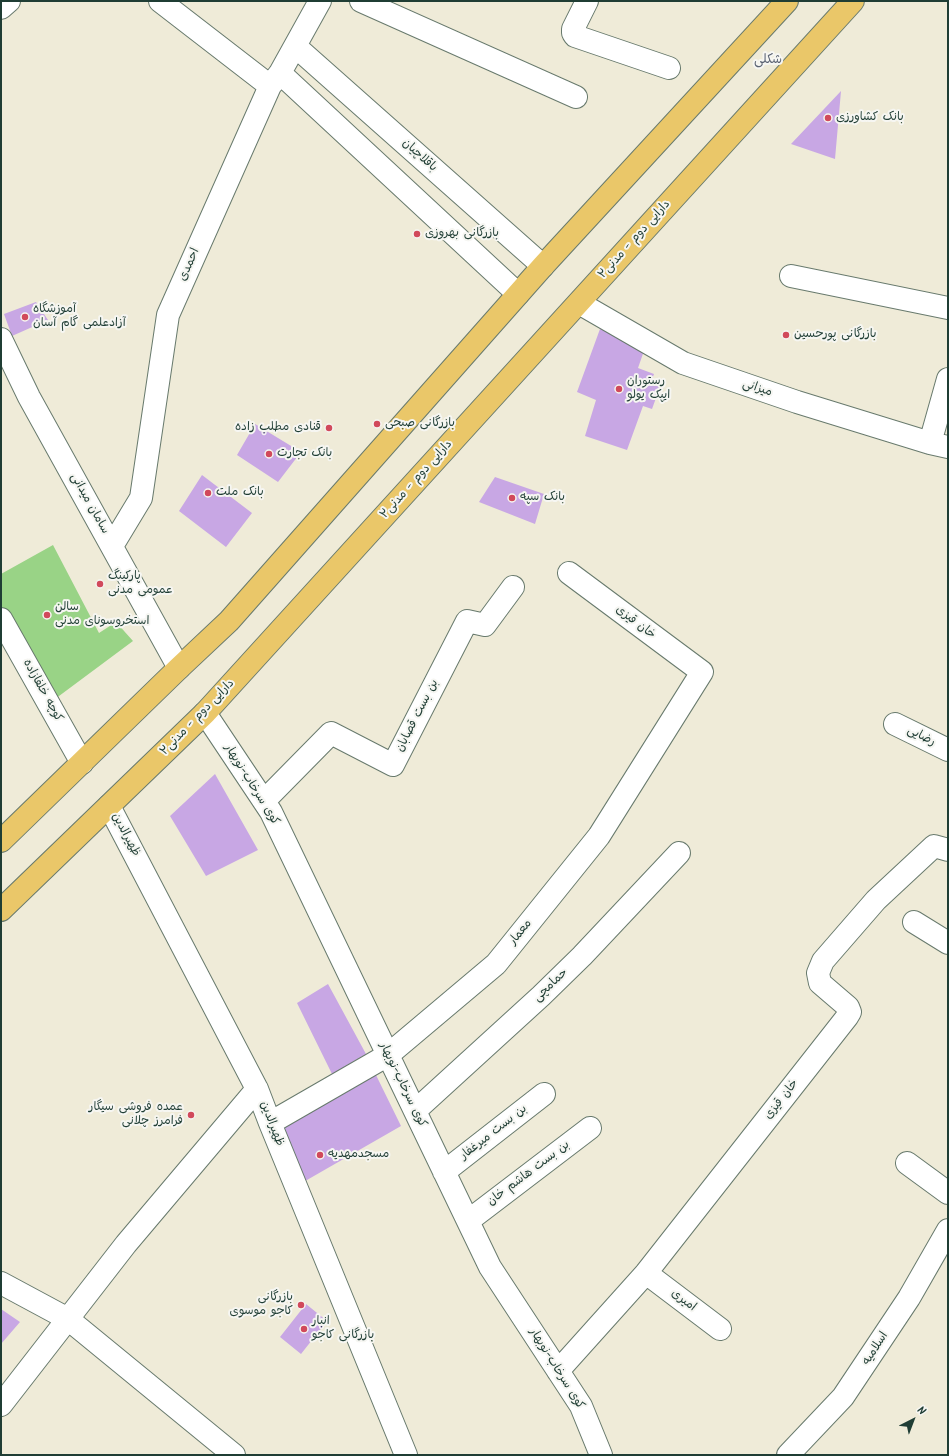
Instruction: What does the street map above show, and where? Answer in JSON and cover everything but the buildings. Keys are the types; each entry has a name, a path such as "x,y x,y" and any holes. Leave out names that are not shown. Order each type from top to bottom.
{"main road":[{"path":"1,841 179,668 230,621 543,266 787,1"},
{"name":"دارایی دوم - مدنی۲","path":"1,910 205,713 853,1"}],"street":[{"path":"1,8 9,1"},
{"path":"160,1 275,79 416,200 518,294"},
{"name":"احمدی","path":"112,546 140,498 168,315 275,79 320,1"},
{"path":"361,1 576,97"},
{"path":"587,1 573,29 575,36 669,68"},
{"name":"باقلاچیان","path":"294,46 543,266"},
{"path":"416,200 439,174"},
{"path":"791,276 948,308"},
{"name":"میزانی","path":"579,303 683,363 797,402 939,445"},
{"name":"سامان میدانی","path":"1,339 29,397 179,668"},
{"path":"939,445 948,379"},
{"name":"خان قیزی","path":"569,573 702,672"},
{"name":"بن بست قصابان","path":"264,801 331,733 393,765 467,621 484,625 513,586"},
{"name":"کوچه خلفازاده","path":"1,619 82,763"},
{"name":"معمار","path":"270,1123 388,1055 496,964 598,836 702,672"},
{"name":"کوی سرخاب-نوبهار","path":"205,713 271,812 490,1267 581,1406 601,1455"},
{"name":"رضایی","path":"895,724 948,750"},
{"name":"ظهیرالدین","path":"109,806 257,1089 406,1455"},
{"name":"خان قیزی","path":"558,1371 646,1273 847,1017 850,1012 848,1007 820,983 818,973 823,961 876,900 934,846 948,850"},
{"name":"حمامچی","path":"415,1110 582,956 679,853"},
{"path":"914,922 948,943"},
{"path":"1,1405 126,1244 257,1089"},
{"name":"بن بست میرغفار","path":"444,1172 544,1094"},
{"name":"بن بست هاشم خان","path":"468,1221 590,1128"},
{"path":"907,1164 948,1193"},
{"name":"اسلامیه","path":"788,1455 843,1398 909,1298 948,1230"},
{"name":"امیری","path":"646,1273 720,1330"},
{"path":"1,1283 68,1319 234,1455"}],"green space":[{"name":"سالن استخروسونای مدنی","path":"53,545 99,633 116,622 133,641 55,699 1,608 1,574"}],"place":[{"name":"بانک کشاورزی","path":"828,118"},
{"name":"بازرگانی بهروزی","path":"417,234"},
{"name":"آموزشگاه آزادعلمی گام آسان","path":"25,317"},
{"name":"بازرگانی پورحسین","path":"786,335"},
{"name":"رستوران ایپک یولو","path":"619,389"},
{"name":"بازرگانی صبحی","path":"377,424"},
{"name":"قنادی مطلب زاده","path":"329,428"},
{"name":"بانک تجارت","path":"269,454"},
{"name":"بانک ملت","path":"208,493"},
{"name":"بانک سپه","path":"512,498"},
{"name":"پارکینگ عمومی مدنی","path":"100,584"},
{"name":"سالن استخروسونای مدنی","path":"47,615"},
{"name":"عمده فروشی سیگار فرامرز چلانی","path":"191,1115"},
{"name":"مسجدمهدیه","path":"320,1155"},
{"name":"بازرگانی کاجو موسوی","path":"301,1305"},
{"name":"انبار بازرگانی کاجو","path":"304,1329"}],"district":[{"name":"شکلی","path":"768,61"}]}
